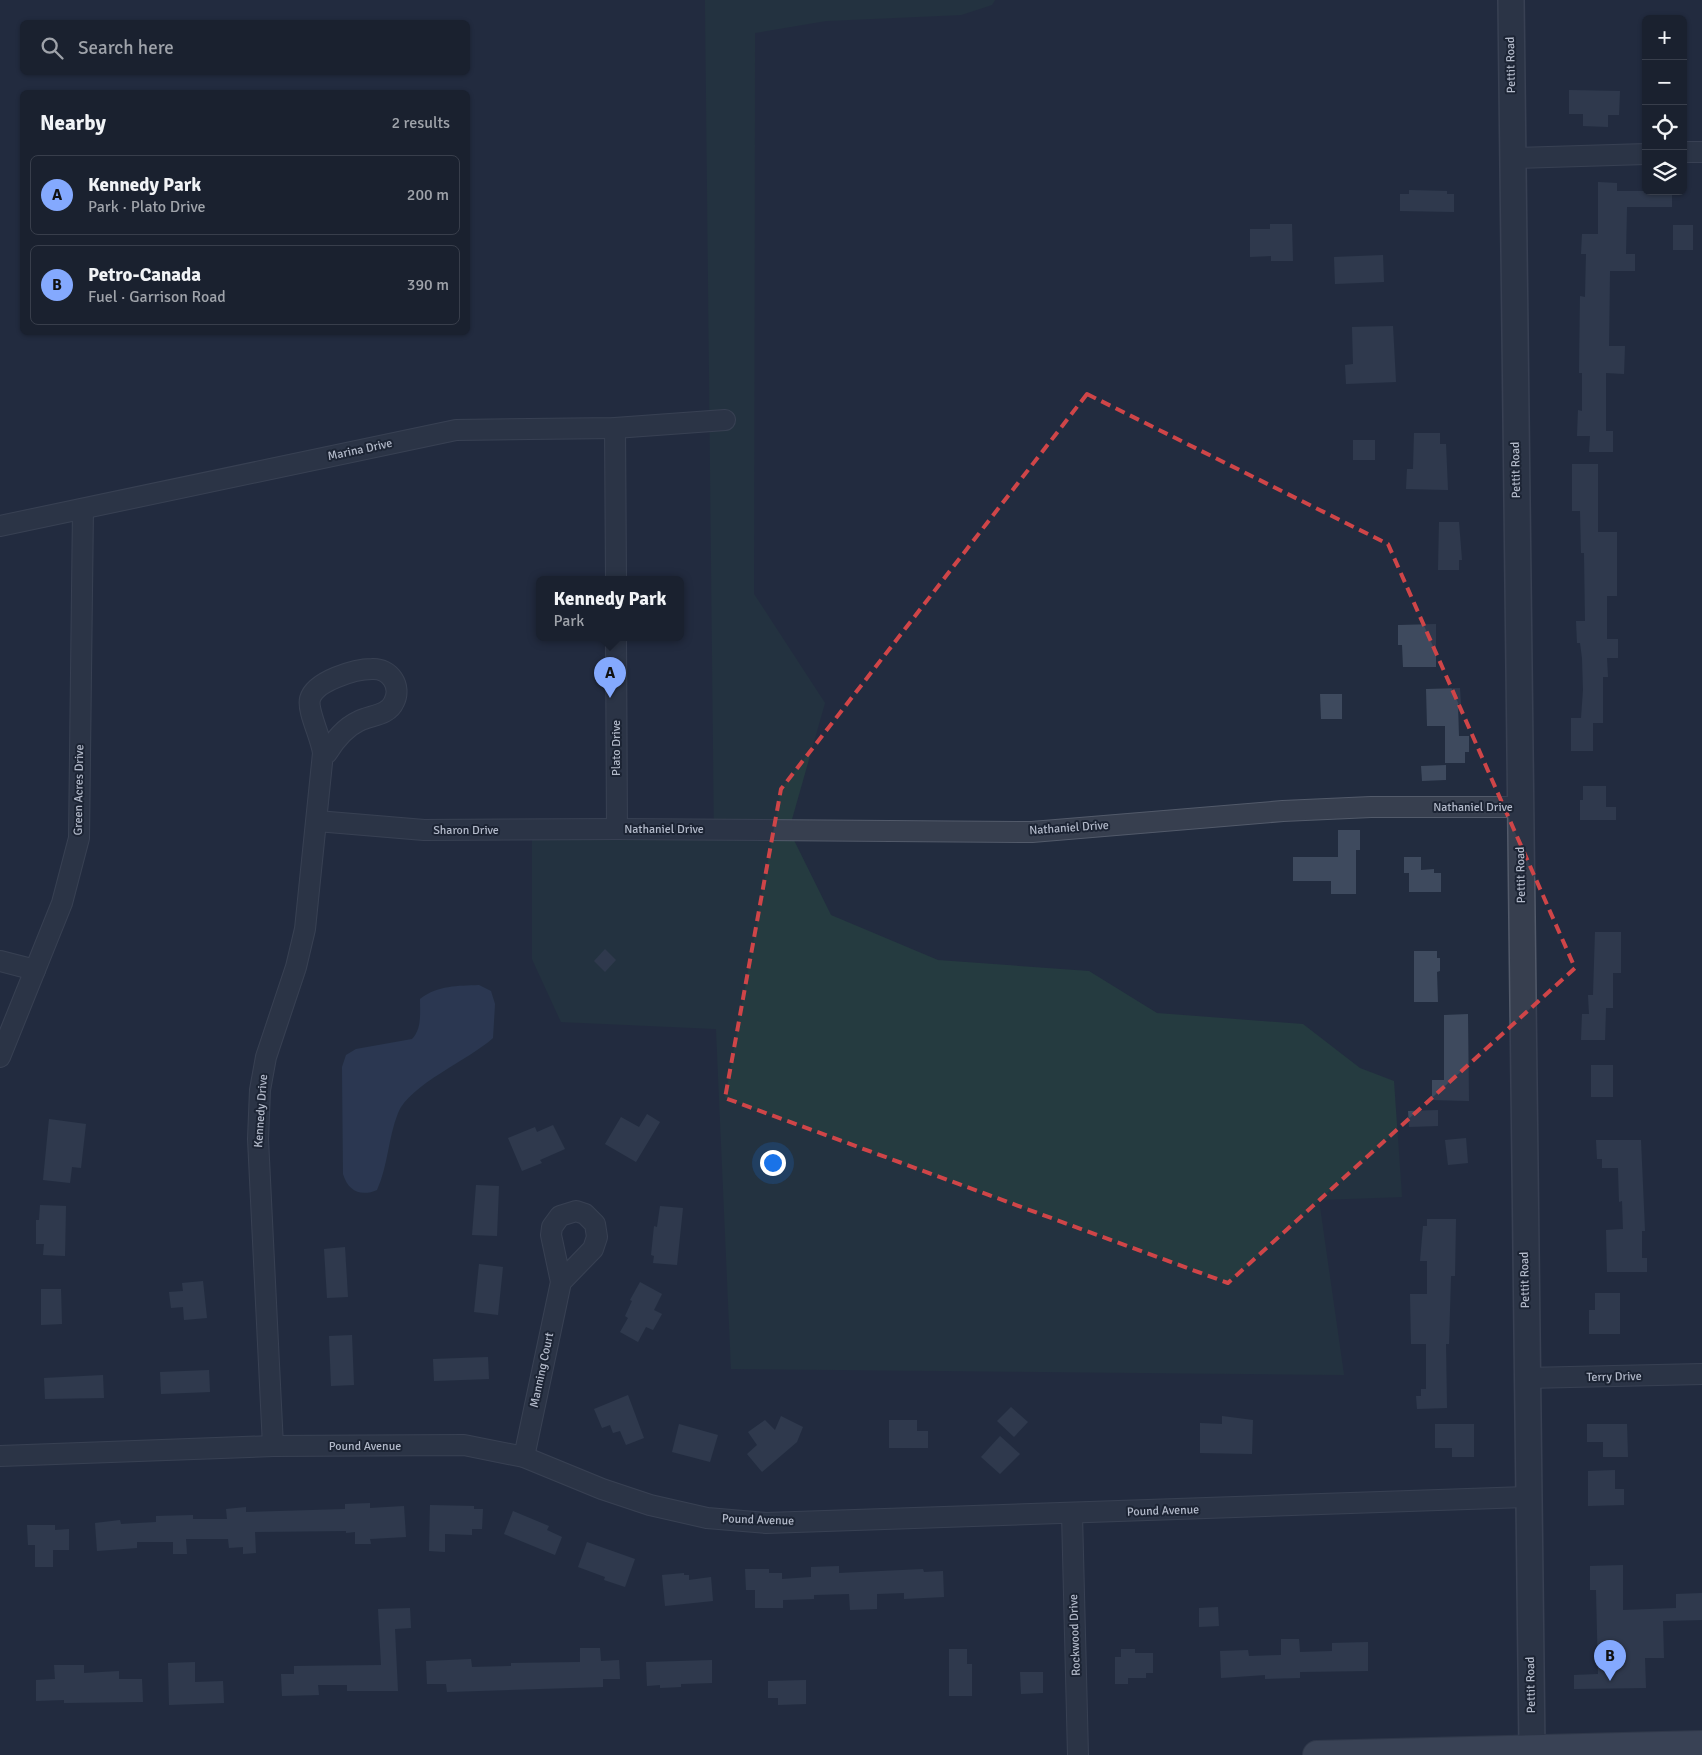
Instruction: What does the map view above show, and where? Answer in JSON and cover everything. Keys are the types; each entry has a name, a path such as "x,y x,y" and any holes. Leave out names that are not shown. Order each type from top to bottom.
{"main road":[{"path":"1317,1755 1532,1752 1702,1745"}],"street":[{"name":"Pettit Road","path":"1511,0 1526,1378 1532,1752"},
{"path":"1687,152 1702,152"},
{"path":"1512,158 1642,154"},
{"name":"Marina Drive","path":"0,526 456,430 615,428 725,420"},
{"path":"615,428 616,576"},
{"name":"Green Acres Drive","path":"0,1057 62,903 79,838 83,509"},
{"name":"Plato Drive","path":"616,641 617,829"},
{"name":"Kennedy Drive","path":"273,1446 258,1139 260,1090 266,1056 296,967 305,929 324,753 321,738 309,708 310,699 314,691 329,679 372,668 384,670 393,678 398,693 394,704 385,712 359,720 349,727 337,738 327,753 324,753"},
{"name":"Nathaniel Drive","path":"617,829 1032,832 1293,811 1371,807 1520,807"},
{"name":"Sharon Drive","path":"316,821 424,830 617,829"},
{"path":"0,960 35,970"},
{"name":"Manning Court","path":"524,1457 561,1282"},
{"name":"Terry Drive","path":"1526,1378 1702,1374"},
{"name":"Pound Avenue","path":"0,1456 273,1446 464,1445 524,1457 634,1500 707,1518 766,1523 1528,1497"},
{"name":"Rockwood Drive","path":"1072,1514 1078,1755"}],"highlighted area":[{"path":"1087,394 1388,544 1575,968 1228,1283 725,1098 781,789"}],"green space":[{"path":"705,0 995,0 992,5 961,15 826,21 755,33 754,594 825,703 789,830 831,915 938,960 1089,971 1157,1013 1303,1024 1360,1068 1394,1081 1402,1197 1319,1200 1344,1375 731,1369 716,1029 561,1022 532,959 532,839 714,837"}],"water":[{"path":"479,985 491,991 495,1004 493,1038 427,1082 405,1102 398,1113 384,1171 377,1190 366,1193 356,1191 348,1185 343,1174 342,1067 346,1055 356,1049 412,1039 419,1026 420,999 427,994 441,989"}],"building":[{"path":"1569,90 1620,91 1619,115 1608,115 1608,127 1583,126 1583,114 1569,114"},
{"path":"1598,182 1617,183 1617,191 1642,191 1642,195 1672,195 1672,207 1627,207 1626,254 1635,254 1635,271 1610,271 1609,346 1625,346 1624,374 1606,373 1606,431 1613,431 1613,452 1589,452 1590,436 1577,436 1578,410 1582,411 1582,373 1579,373 1580,296 1585,297 1586,254 1581,254 1582,234 1598,234"},
{"path":"1409,190 1447,191 1447,194 1454,194 1454,212 1400,211 1400,194 1409,194"},
{"path":"1270,224 1292,224 1293,261 1271,261 1271,256 1250,257 1250,229 1270,229"},
{"path":"1673,225 1693,225 1693,250 1673,250"},
{"path":"1383,255 1384,282 1335,284 1334,257"},
{"path":"1393,326 1396,382 1346,384 1345,365 1353,364 1352,327"},
{"path":"1414,433 1440,433 1440,444 1446,444 1448,490 1406,489 1407,469 1413,469"},
{"path":"1353,440 1375,440 1375,460 1353,460"},
{"path":"1572,464 1598,464 1598,532 1617,532 1617,596 1607,596 1607,639 1618,639 1618,658 1607,658 1608,677 1603,677 1603,723 1593,723 1593,751 1571,751 1571,718 1581,718 1583,690 1582,658 1580,643 1577,643 1576,621 1585,621 1584,553 1581,553 1580,511 1572,511"},
{"path":"1439,522 1459,522 1462,560 1459,560 1459,570 1438,570"},
{"path":"1436,624 1436,667 1403,667 1402,645 1398,645 1398,625"},
{"path":"1460,688 1461,704 1458,704 1459,736 1469,736 1469,752 1465,752 1465,763 1445,763 1445,726 1427,726 1426,689"},
{"path":"1320,694 1342,694 1342,719 1321,719"},
{"path":"1446,765 1446,780 1422,781 1421,766"},
{"path":"1583,786 1606,786 1606,807 1616,807 1616,820 1580,820 1580,800 1583,800"},
{"path":"1338,830 1360,830 1360,850 1356,850 1356,894 1331,894 1331,881 1293,881 1293,857 1338,857"},
{"path":"1404,857 1421,857 1421,870 1434,869 1434,873 1441,873 1441,892 1409,892 1409,873 1404,873"},
{"path":"1595,932 1621,932 1621,973 1613,973 1613,1008 1606,1008 1605,1040 1581,1040 1582,1014 1589,1014 1588,995 1593,995"},
{"path":"605,949 616,960 605,972 594,961"},
{"path":"1414,951 1437,951 1437,958 1440,958 1440,971 1437,972 1438,1002 1414,1002"},
{"path":"1468,1014 1469,1101 1432,1100 1432,1080 1444,1080 1444,1015"},
{"path":"1591,1065 1613,1065 1613,1097 1591,1097"},
{"path":"1438,1110 1438,1126 1409,1127 1408,1111"},
{"path":"647,1114 660,1122 636,1162 605,1144 621,1117 639,1127"},
{"path":"49,1119 86,1124 81,1168 72,1167 70,1183 43,1180"},
{"path":"553,1125 565,1149 540,1160 542,1163 522,1171 508,1138 535,1127 537,1132"},
{"path":"1466,1138 1468,1163 1448,1165 1445,1140"},
{"path":"1596,1140 1641,1140 1645,1231 1642,1231 1642,1258 1647,1258 1647,1272 1607,1272 1606,1230 1623,1229 1622,1201 1619,1202 1618,1168 1602,1168 1602,1159 1597,1159"},
{"path":"476,1185 499,1186 497,1236 472,1235"},
{"path":"40,1205 66,1206 65,1256 43,1255 44,1244 36,1244 36,1220 39,1220"},
{"path":"660,1206 683,1208 677,1265 653,1263 654,1256 651,1255 654,1226 657,1227"},
{"path":"1427,1219 1456,1219 1455,1276 1451,1276 1449,1344 1446,1344 1447,1408 1417,1409 1416,1396 1421,1396 1421,1389 1426,1389 1426,1344 1411,1344 1410,1294 1427,1294 1427,1261 1420,1261 1423,1226 1427,1226"},
{"path":"345,1247 348,1297 327,1298 324,1249"},
{"path":"479,1264 503,1267 498,1315 474,1312"},
{"path":"203,1281 207,1318 184,1320 183,1307 171,1308 169,1292 183,1291 182,1283"},
{"path":"640,1282 662,1294 654,1310 662,1314 653,1330 646,1327 638,1342 620,1332 628,1318 625,1316 632,1301 630,1300"},
{"path":"41,1289 61,1289 62,1324 41,1325"},
{"path":"1595,1293 1620,1293 1620,1334 1589,1334 1589,1310 1595,1310"},
{"path":"352,1335 354,1385 331,1386 329,1336"},
{"path":"488,1357 489,1379 434,1381 433,1359"},
{"path":"209,1370 210,1392 161,1394 160,1372"},
{"path":"103,1375 104,1398 45,1399 44,1378"},
{"path":"628,1395 644,1438 626,1445 620,1431 613,1433 610,1425 602,1428 594,1409"},
{"path":"1011,1407 1028,1422 1014,1437 997,1421"},
{"path":"781,1416 803,1427 797,1442 762,1472 747,1454 757,1445 748,1432 765,1420 775,1430"},
{"path":"1222,1416 1253,1420 1252,1454 1200,1453 1200,1423 1222,1424"},
{"path":"889,1420 917,1420 917,1431 928,1431 928,1448 889,1448"},
{"path":"679,1424 718,1435 710,1462 672,1452"},
{"path":"1435,1424 1474,1424 1474,1457 1452,1457 1452,1448 1435,1448"},
{"path":"1587,1424 1627,1424 1628,1457 1603,1457 1603,1442 1587,1442"},
{"path":"1000,1436 1020,1454 1000,1474 981,1457"},
{"path":"1615,1470 1615,1489 1624,1489 1624,1505 1588,1506 1588,1471"},
{"path":"370,1503 370,1508 404,1506 406,1537 370,1539 371,1544 355,1544 355,1532 255,1532 256,1553 243,1554 243,1547 229,1548 228,1539 186,1539 187,1554 173,1554 173,1542 137,1542 137,1548 97,1551 95,1523 120,1520 121,1524 156,1522 156,1516 193,1515 193,1519 227,1519 226,1509 246,1507 246,1512 345,1509 345,1504"},
{"path":"430,1505 474,1506 474,1509 483,1509 482,1529 472,1529 472,1535 445,1534 445,1552 429,1551"},
{"path":"513,1511 549,1526 547,1530 562,1537 555,1555 504,1534"},
{"path":"27,1525 55,1525 55,1530 69,1529 69,1550 53,1550 53,1567 35,1567 35,1545 28,1545"},
{"path":"587,1542 635,1559 625,1587 604,1580 605,1577 578,1567"},
{"path":"1623,1565 1623,1610 1676,1608 1676,1594 1702,1593 1702,1620 1663,1621 1664,1658 1645,1658 1646,1688 1574,1689 1574,1675 1598,1674 1596,1590 1590,1590 1590,1566"},
{"path":"839,1566 839,1573 923,1569 924,1572 943,1571 944,1597 904,1599 904,1593 877,1594 877,1609 850,1610 849,1594 814,1595 814,1599 783,1600 783,1608 755,1608 755,1590 746,1590 745,1569 769,1569 769,1573 782,1573 782,1579 811,1577 811,1567"},
{"path":"684,1573 684,1575 689,1575 689,1580 711,1577 713,1601 665,1606 662,1575"},
{"path":"1218,1607 1219,1626 1199,1627 1199,1608"},
{"path":"410,1608 411,1628 395,1629 398,1691 347,1691 347,1685 318,1685 319,1695 282,1696 281,1674 294,1674 294,1666 381,1665 378,1609"},
{"path":"1281,1639 1299,1639 1300,1652 1332,1651 1332,1643 1368,1642 1368,1671 1300,1672 1300,1678 1265,1679 1265,1675 1221,1678 1220,1651 1248,1650 1249,1656 1281,1655"},
{"path":"580,1648 600,1648 601,1661 619,1660 620,1679 603,1679 603,1687 447,1692 446,1684 427,1684 426,1661 471,1659 472,1667 511,1666 511,1663 580,1662"},
{"path":"949,1649 967,1649 967,1664 972,1664 972,1696 949,1696"},
{"path":"1121,1649 1135,1649 1135,1653 1153,1653 1153,1673 1146,1673 1146,1678 1128,1678 1128,1684 1115,1684 1115,1657 1121,1657"},
{"path":"712,1660 712,1683 681,1684 681,1687 660,1688 660,1685 647,1686 646,1662"},
{"path":"195,1662 195,1682 223,1681 224,1703 169,1705 168,1663"},
{"path":"54,1665 84,1665 84,1673 119,1671 119,1679 142,1679 143,1702 64,1703 64,1700 36,1701 36,1680 55,1679"},
{"path":"1020,1672 1043,1672 1043,1693 1021,1694"},
{"path":"806,1680 806,1704 778,1705 778,1698 768,1698 768,1681"}],"place":[{"name":"Kennedy Park","path":"610,698"},
{"name":"Petro-Canada","path":"1610,1681"}]}
